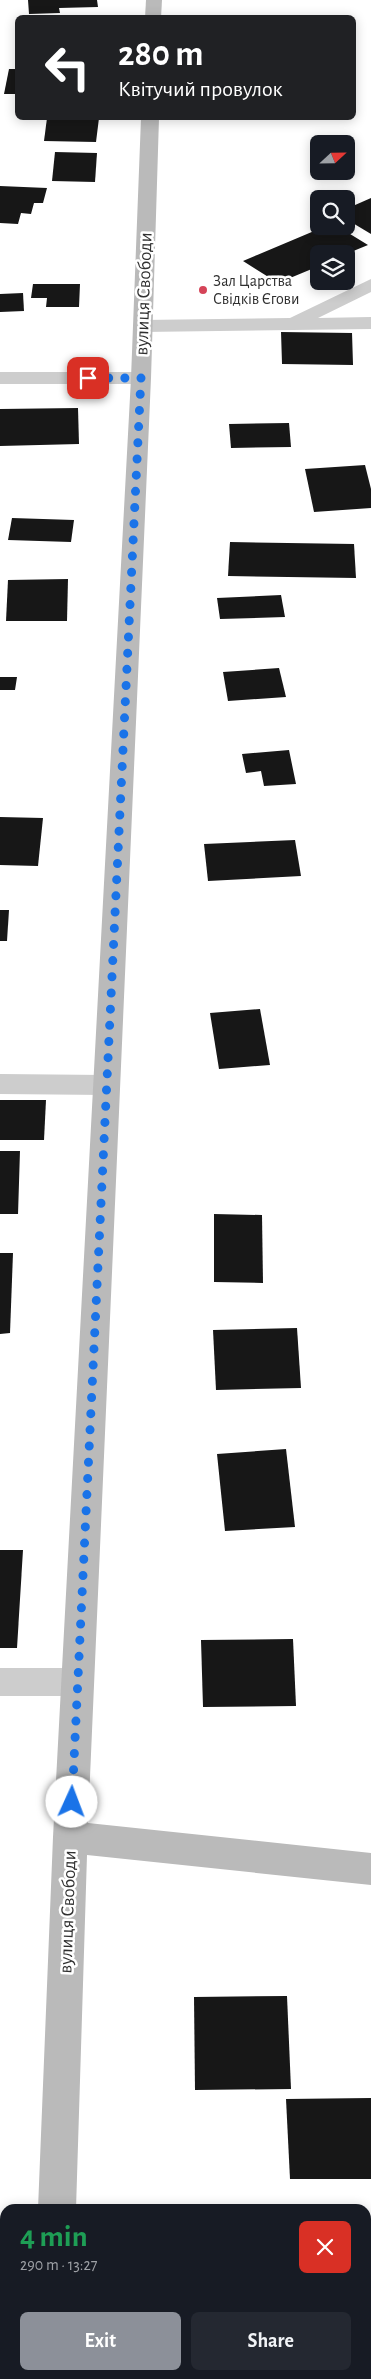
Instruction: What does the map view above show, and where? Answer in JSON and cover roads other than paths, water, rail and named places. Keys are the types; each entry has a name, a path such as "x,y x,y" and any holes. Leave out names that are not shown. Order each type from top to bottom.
{"street":[{"path":"153,15 154,0"},
{"name":"вулиця Свободи","path":"57,2204 70,1837 141,378 150,120"},
{"path":"291,323 371,285"},
{"path":"143,326 371,323"},
{"path":"0,378 141,378"},
{"path":"0,1084 106,1085"},
{"path":"0,1682 77,1682"},
{"path":"70,1837 371,1869"}],"place":[{"name":"Зал Царства Свідків Єгови","path":"203,290"}]}
